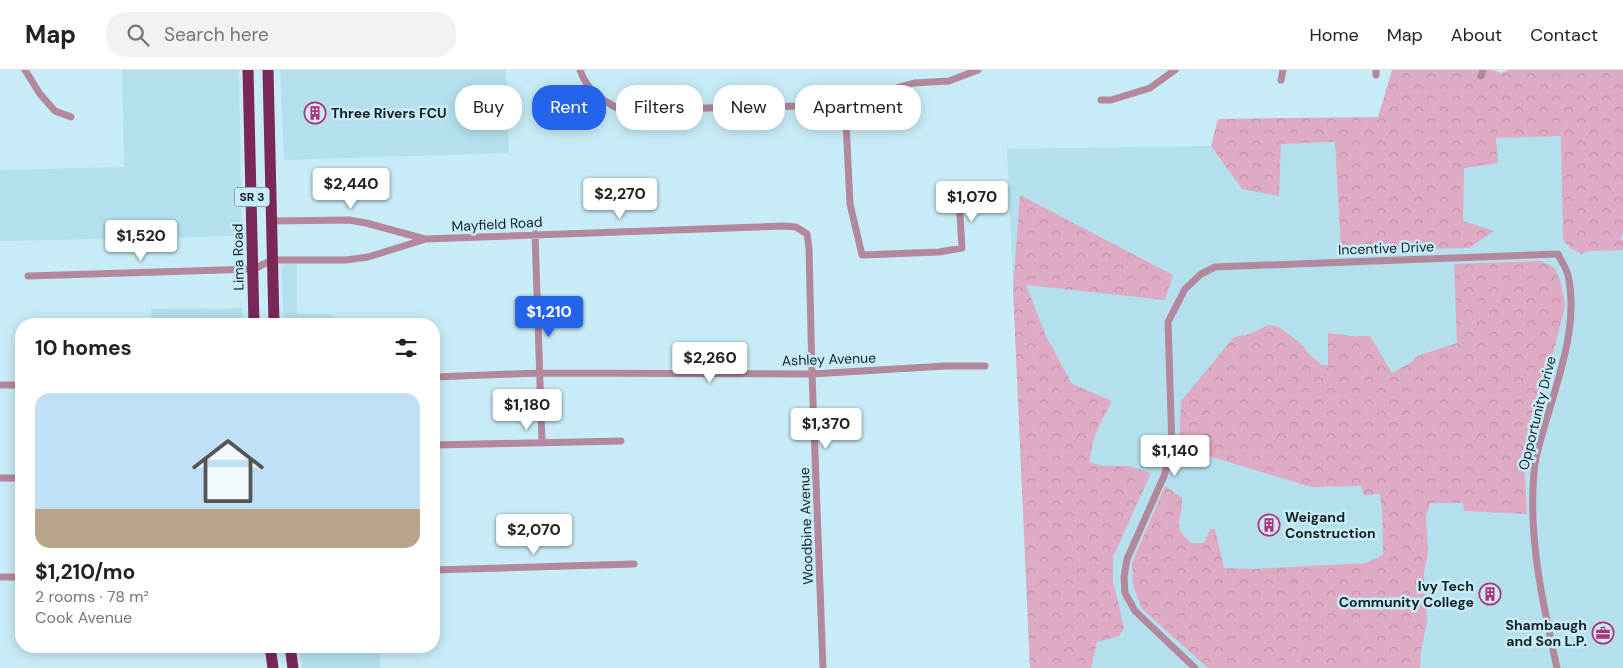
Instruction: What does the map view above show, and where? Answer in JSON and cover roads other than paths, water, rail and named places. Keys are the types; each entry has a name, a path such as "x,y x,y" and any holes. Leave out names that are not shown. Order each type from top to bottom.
{"highway":[{"name":"Lima Road","path":"248,70 254,318"},
{"name":"SR 3","path":"268,70 274,318"},
{"path":"271,653 273,668"},
{"path":"291,653 293,668"}],"street":[{"path":"25,70 40,94 55,111 71,117"},
{"path":"580,70 586,83 602,100 621,110 795,106"},
{"path":"907,85 949,81 978,70"},
{"path":"1100,100 1111,100 1150,88 1175,70"},
{"path":"1281,80 1283,70"},
{"path":"846,130 850,204 862,255 939,252 962,248 959,199"},
{"path":"272,221 358,221 426,239"},
{"name":"Mayfield Road","path":"426,239 784,226 796,227 807,234"},
{"path":"535,234 542,442"},
{"name":"Woodbine Avenue","path":"807,234 823,668"},
{"path":"28,276 254,269 272,260 346,260 368,257 426,239"},
{"name":"Incentive Drive","path":"1195,668 1135,611 1125,593 1124,577 1127,559 1164,476 1172,449 1168,322 1185,289 1201,274 1215,267 1558,254"},
{"name":"Opportunity Drive","path":"1558,254 1568,273 1571,296 1570,322 1564,360 1534,471 1536,565 1545,616 1558,668"},
{"name":"Ashley Avenue","path":"440,377 539,373 812,374 945,366 985,366"},
{"path":"0,386 15,386"},
{"path":"440,444 621,441"},
{"path":"0,478 15,478"},
{"path":"440,570 634,564"},
{"path":"0,577 15,577"}],"place":[{"name":"Three Rivers FCU","path":"315,113"},
{"name":"Weigand Construction","path":"1269,525"},
{"name":"Ivy Tech Community College","path":"1490,594"},
{"name":"Shambaugh and Son L.P.","path":"1603,633"}]}
